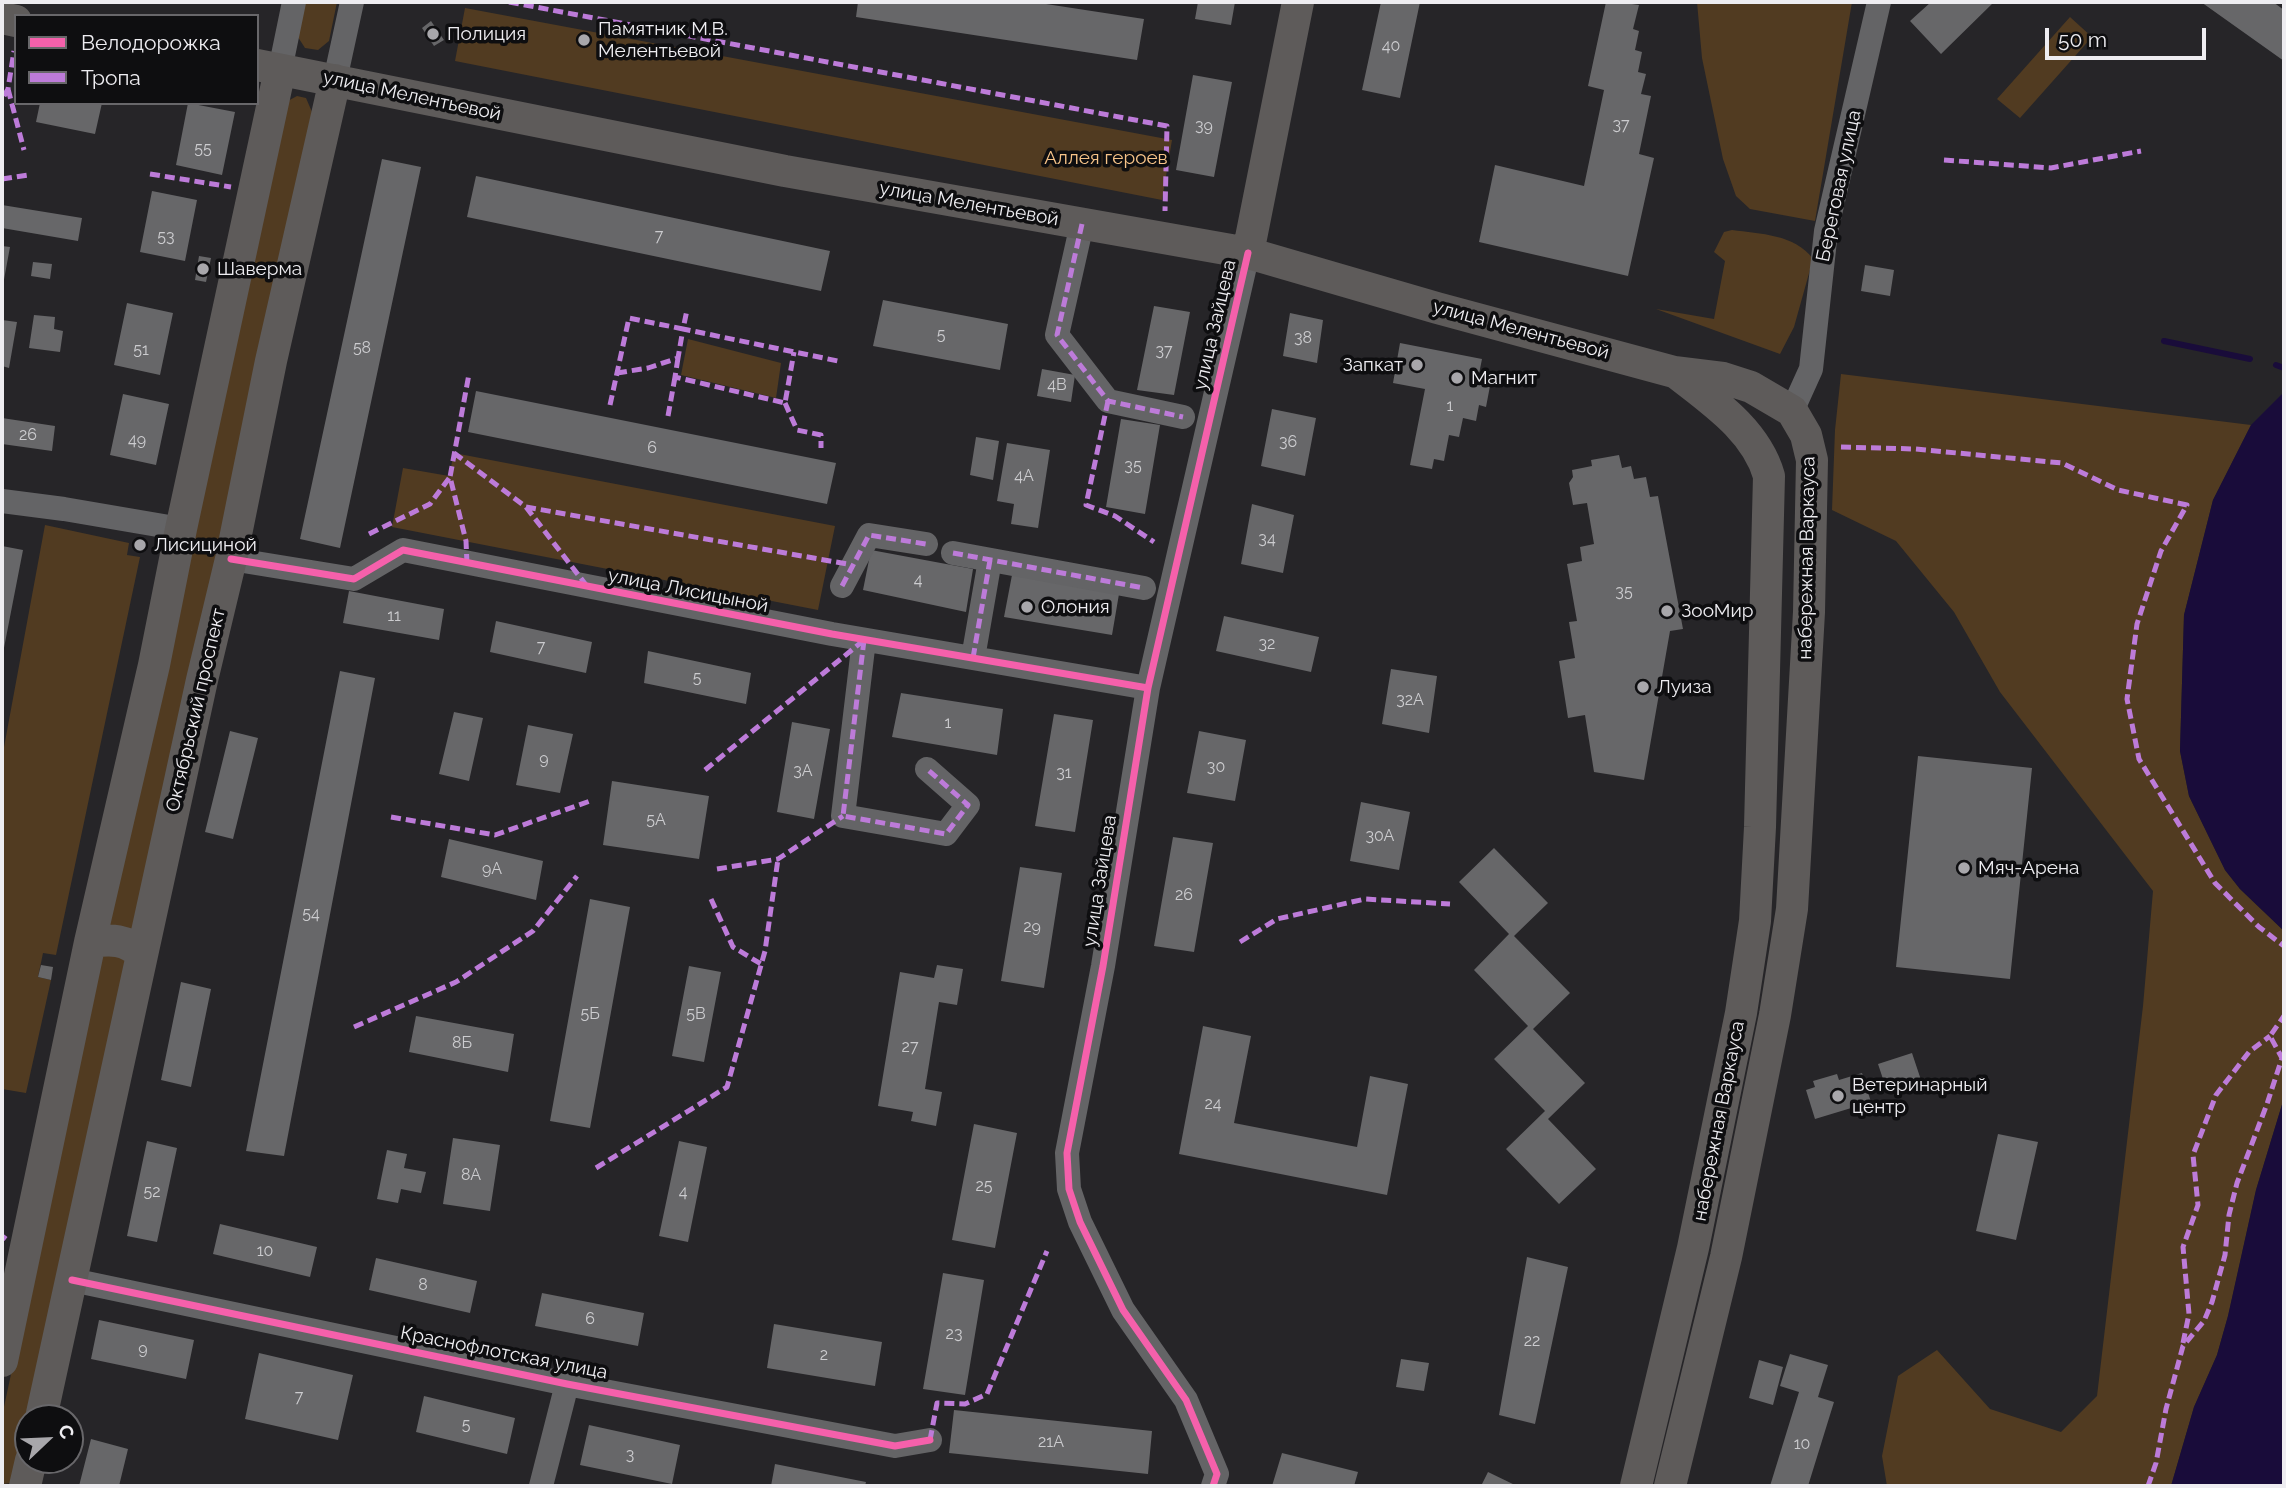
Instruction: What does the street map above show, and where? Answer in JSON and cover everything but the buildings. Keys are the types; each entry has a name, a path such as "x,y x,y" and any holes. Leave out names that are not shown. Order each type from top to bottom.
{"main road":[{"name":"улица Зайцева","path":"1248,253 1298,2"},
{"name":"улица Мелентьевой","path":"269,67 785,171 1248,253 1437,308 1674,372"},
{"path":"2,1361 11,1271 154,665 219,352 269,67"},
{"name":"Октябрьский проспект","path":"44,1404 202,680 231,559 271,361 335,80"},
{"path":"219,352 241,343 257,347 271,361"},
{"path":"1674,372 1723,378 1751,387 1799,423"},
{"name":"набережная Варкауса","path":"1636,1486 1693,1248 1741,1013 1755,920 1760,827 1769,476 1765,460 1757,447 1734,420 1674,372"},
{"path":"1757,447 1758,428 1764,419 1775,417 1799,423"},
{"name":"набережная Варкауса","path":"1670,1486 1726,1257 1775,1015 1792,909 1809,612 1812,460 1799,423"},
{"path":"154,665 166,684 184,688 202,680"},
{"path":"90,942 113,939 130,943 142,954"}],"street":[{"path":"269,67 294,2"},
{"name":"Октябрьский проспект","path":"335,80 352,2"},
{"name":"Береговая улица","path":"1799,423 1811,369 1826,231 1879,2"},
{"path":"1082,224 1057,335 1108,401 1183,417"},
{"name":"улица Зайцева","path":"1213,1486 1217,1474 1185,1400 1123,1310 1080,1222 1069,1189 1067,1153 1103,966 1148,688 1248,253"},
{"path":"2,501 181,529"},
{"path":"842,586 869,535 926,544"},
{"name":"улица Лисицыной","path":"231,559 354,579 403,551 864,640 1148,688"},
{"path":"953,553 1144,588"},
{"path":"973,658 990,560"},
{"path":"864,640 843,816 946,834 968,805 927,769"},
{"name":"Краснофлотская улица","path":"72,1280 566,1384 895,1446 930,1440"},
{"path":"541,1486 566,1384"}],"green space":[{"path":"303,2 337,2 329,41 318,50 305,48 296,34"},
{"path":"1697,2 1852,2 1815,221 1750,209 1736,196 1723,159 1702,58"},
{"name":"Аллея героев","path":"465,8 1172,140 1162,200 455,61"},
{"path":"2070,17 2092,37 2020,118 1997,99"},
{"path":"297,96 306,98 312,112 33,1404 14,1404 14,1474 18,1474 17,1478 11,1483 2,1484 2,1416 284,103"},
{"path":"1732,230 1787,240 1797,244 1813,259 1794,327 1780,354 1656,309 1714,319 1725,261 1714,252 1724,232"},
{"path":"688,339 781,363 776,398 681,375"},
{"path":"1841,374 2251,425 2213,500 2184,615 2180,751 2189,796 2225,870 2240,889 2284,931 2284,1098 2256,1190 2217,1355 2194,1407 2171,1486 1887,1486 1882,1456 1898,1376 1937,1350 1990,1409 2061,1432 2097,1396 2143,1006 2153,891 2000,692 1954,612 1896,541 1832,510 1835,430"},
{"path":"454,453 835,526 818,610 392,527 403,468 449,476"},
{"path":"45,525 129,543 127,555 140,557 56,955 43,953 38,977 51,980 26,1093 2,1089 2,758"}],"shaded area":[{"path":"2284,392 2284,931 2240,889 2225,870 2189,796 2180,751 2184,615 2213,500 2251,425"},
{"path":"2284,1098 2284,1486 2171,1486 2194,1407 2217,1355 2256,1190"}],"waterway":[{"path":"2164,341 2250,359"},
{"path":"2276,365 2284,368"}],"marked path":[{"path":"509,2 1167,126 1165,211"},
{"path":"4,96 8,89 14,51"},
{"path":"8,89 24,150"},
{"path":"1944,160 2051,168 2141,151"},
{"path":"150,174 231,187"},
{"path":"2,179 28,175"},
{"path":"1082,224 1057,335 1108,401 1183,417"},
{"path":"610,405 629,318 683,329 687,310"},
{"path":"617,373 648,368 678,358 683,329 838,361"},
{"path":"678,358 675,377 785,403 794,352"},
{"path":"467,564 466,541 450,477 469,374"},
{"path":"668,416 675,377"},
{"path":"1108,401 1086,505 1115,516 1154,542"},
{"path":"785,403 797,430 821,435 821,448"},
{"path":"1841,447 1915,449 2062,463 2118,490 2187,505 2161,551 2137,624 2127,699 2139,759 2215,883 2259,927 2284,946"},
{"path":"454,453 526,507 586,585"},
{"path":"369,534 430,504 450,477"},
{"path":"526,507 847,564"},
{"path":"842,586 869,535 926,544"},
{"path":"953,553 1144,588"},
{"path":"973,658 990,560"},
{"path":"864,640 843,816 946,834 968,805 927,769"},
{"path":"705,770 864,640"},
{"path":"391,817 495,835 590,801"},
{"path":"717,869 778,859 843,816"},
{"path":"596,1168 727,1087 765,951 778,859"},
{"path":"354,1027 456,982 533,931 577,876"},
{"path":"711,899 733,947 761,964"},
{"path":"1240,942 1277,919 1365,899 1450,904"},
{"path":"2148,1486 2156,1463 2166,1409 2183,1346 2204,1321 2212,1302 2225,1255 2229,1215 2237,1183 2282,1058 2270,1036 2284,1016"},
{"path":"2183,1343 2189,1314 2183,1247 2198,1205 2193,1155 2216,1095 2249,1052 2270,1036"},
{"path":"2,1236 6,1239"},
{"path":"930,1440 937,1403 965,1404 987,1394 1047,1251"}],"cycle path":[{"path":"1213,1486 1217,1474 1186,1400 1123,1310 1080,1222 1069,1189 1067,1153 1103,966 1148,688 1248,253"},
{"path":"231,559 354,579 403,550 832,634 1148,688"},
{"path":"72,1280 567,1384 895,1446 930,1440"}],"place":[{"name":"Полиция","path":"433,34"},
{"name":"Памятник М.В. Мелентьевой","path":"584,40"},
{"name":"Шаверма","path":"203,269"},
{"name":"Запкат","path":"1417,365"},
{"name":"Магнит","path":"1457,378"},
{"name":"Лисициной","path":"140,545"},
{"name":"Олония","path":"1027,607"},
{"name":"ЗооМир","path":"1667,611"},
{"name":"Луиза","path":"1643,687"},
{"name":"Мяч-Арена","path":"1964,868"},
{"name":"Ветеринарный центр","path":"1838,1096"}]}
